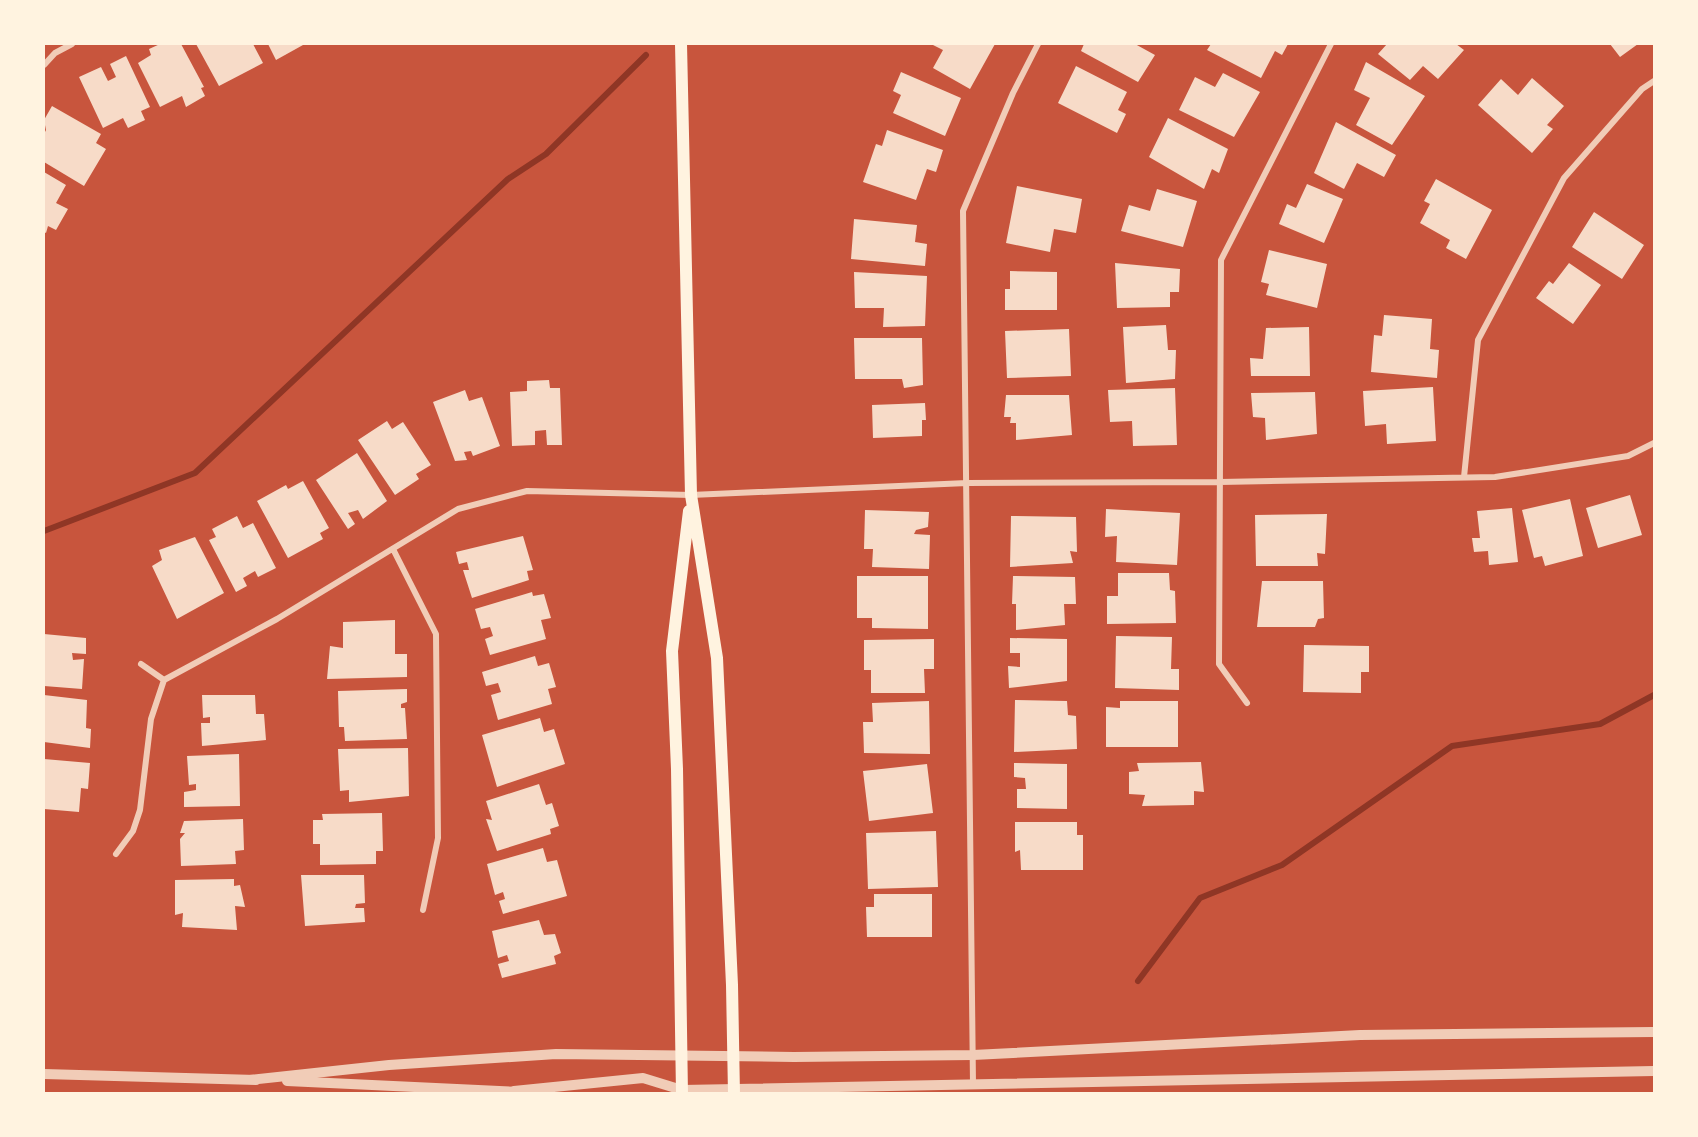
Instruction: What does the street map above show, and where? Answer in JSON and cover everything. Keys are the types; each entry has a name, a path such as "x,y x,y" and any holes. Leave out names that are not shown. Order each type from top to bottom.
{"main road":[{"path":"681,44 691,495 717,658 734,1091"},
{"path":"682,1092 677,769 672,651 691,495"}],"street":[{"path":"44,65 55,53 72,44"},
{"path":"973,1084 963,211 1013,93 1038,44"},
{"path":"1247,703 1219,664 1221,260 1331,44"},
{"path":"1464,477 1478,340 1564,178 1642,88 1654,81"},
{"path":"117,854 133,831 140,810 151,719 164,680 277,619 458,509 527,491 691,495 967,483 1220,482 1495,477 1628,456 1654,443"},
{"path":"393,549 436,634 438,838 423,910"},
{"path":"141,664 164,680"},
{"path":"250,1080 389,1065 556,1054 973,1055 1360,1035 1654,1032"},
{"path":"44,1074 514,1091 643,1078 682,1092 1654,1071"},
{"path":"514,1091 527,1094"}],"building":[{"path":"160,44 181,44 204,87 201,88 205,96 186,107 182,96 160,107 138,63 151,55 149,49"},
{"path":"196,44 253,44 263,63 219,86"},
{"path":"268,44 302,44 303,45 276,60"},
{"path":"931,44 995,44 970,89 933,68 943,50"},
{"path":"1084,44 1135,44 1155,55 1138,82 1081,51"},
{"path":"1211,44 1288,44 1282,55 1275,51 1261,78 1207,50"},
{"path":"1387,44 1456,44 1464,50 1438,79 1423,66 1410,80 1378,54"},
{"path":"1610,44 1638,44 1620,57"},
{"path":"126,56 150,107 141,111 145,120 128,128 123,118 103,128 79,77 101,67 108,81 116,77 110,64"},
{"path":"1366,62 1425,96 1392,145 1356,125 1370,98 1354,90"},
{"path":"1076,66 1127,92 1118,110 1126,114 1117,133 1058,103"},
{"path":"901,72 961,98 945,136 893,113 901,95 893,91"},
{"path":"1223,73 1260,92 1234,137 1179,110 1195,77 1215,87"},
{"path":"1532,78 1564,106 1547,125 1553,129 1532,153 1478,105 1501,79 1518,95"},
{"path":"52,106 101,134 96,143 106,149 84,186 44,162 46,130 44,120"},
{"path":"1168,118 1228,149 1219,173 1212,169 1204,189 1149,157"},
{"path":"1336,122 1396,155 1384,177 1357,163 1344,189 1314,173"},
{"path":"887,130 943,150 936,172 927,169 916,200 863,182 876,144 882,146"},
{"path":"44,172 66,185 56,203 68,209 56,230 48,226 46,233 44,232"},
{"path":"1436,179 1492,210 1466,259 1446,248 1450,240 1420,223 1430,204 1424,201"},
{"path":"1307,184 1343,199 1324,243 1279,224 1287,204 1296,208"},
{"path":"1017,186 1082,199 1076,233 1054,229 1050,252 1006,243"},
{"path":"1157,189 1197,201 1183,247 1121,231 1129,205 1150,211"},
{"path":"1594,212 1644,245 1622,279 1572,247"},
{"path":"854,219 917,225 915,242 927,244 925,266 851,259"},
{"path":"1269,250 1327,264 1317,308 1266,295 1269,284 1261,282"},
{"path":"1115,263 1180,269 1179,292 1170,292 1170,307 1117,308"},
{"path":"1569,263 1601,285 1573,324 1536,298 1549,281 1553,284"},
{"path":"1010,271 1057,272 1057,310 1005,310 1005,289 1010,289"},
{"path":"854,272 927,276 925,326 883,327 884,308 855,308"},
{"path":"1384,315 1432,319 1430,349 1439,350 1437,378 1371,372 1374,335 1382,336"},
{"path":"1166,325 1168,350 1176,350 1175,379 1126,383 1123,327"},
{"path":"1309,327 1310,376 1251,376 1250,358 1263,359 1266,328"},
{"path":"1069,329 1071,376 1007,378 1005,331"},
{"path":"854,338 922,338 923,385 904,388 902,379 855,379"},
{"path":"549,380 550,388 560,388 562,445 547,445 546,430 535,431 535,445 512,446 510,392 527,391 527,381"},
{"path":"1433,387 1436,441 1387,444 1386,424 1365,426 1363,391"},
{"path":"1175,388 1177,445 1133,446 1132,421 1110,422 1108,390"},
{"path":"465,390 469,401 482,397 500,446 473,456 471,451 464,452 467,460 455,461 433,402"},
{"path":"1315,392 1317,434 1266,440 1265,418 1253,417 1251,393"},
{"path":"1006,395 1069,395 1072,435 1016,440 1016,423 1010,423 1011,417 1004,417"},
{"path":"925,403 926,420 922,420 922,436 873,438 872,405"},
{"path":"387,421 392,429 403,422 431,465 416,474 419,479 395,495 358,440"},
{"path":"357,453 387,501 363,519 358,510 348,513 355,524 348,529 316,480"},
{"path":"303,481 329,528 320,533 323,539 288,558 257,501 286,485 288,489"},
{"path":"1630,495 1642,535 1598,548 1586,508"},
{"path":"1570,499 1583,556 1545,566 1542,556 1534,558 1522,510"},
{"path":"1512,508 1518,562 1489,565 1488,551 1474,552 1472,538 1480,538 1477,511"},
{"path":"1106,509 1180,513 1177,565 1116,562 1117,536 1105,537"},
{"path":"865,510 929,512 928,527 916,530 914,534 930,535 929,569 872,567 873,549 864,549"},
{"path":"1327,514 1325,554 1317,553 1318,566 1256,566 1255,515"},
{"path":"237,516 243,528 253,523 276,568 258,577 255,571 243,578 247,586 236,592 209,540 216,537 212,529"},
{"path":"1011,516 1076,517 1077,552 1070,551 1073,563 1010,567"},
{"path":"523,536 533,570 527,571 529,580 472,598 463,570 469,570 467,562 459,564 456,552"},
{"path":"195,537 224,593 177,619 152,566 162,560 159,550"},
{"path":"1118,573 1169,573 1170,590 1175,591 1176,623 1107,624 1107,596 1118,596"},
{"path":"857,576 928,576 928,629 872,628 872,618 857,618"},
{"path":"1013,576 1075,577 1076,604 1064,604 1065,625 1016,630 1016,604 1012,604"},
{"path":"1262,581 1323,581 1324,618 1318,619 1315,627 1257,627"},
{"path":"532,592 533,596 544,594 551,618 541,620 546,639 490,655 485,639 493,636 490,627 481,629 475,609"},
{"path":"395,620 395,654 407,654 407,677 327,679 330,646 343,648 343,622"},
{"path":"44,634 86,638 86,654 72,653 73,660 84,659 82,689 44,686"},
{"path":"1116,636 1172,637 1171,669 1179,669 1179,690 1115,688"},
{"path":"1010,638 1067,639 1067,681 1009,688 1008,666 1020,667 1020,653 1010,653"},
{"path":"934,639 934,669 924,669 925,693 871,693 871,670 864,670 864,640"},
{"path":"1304,645 1369,646 1369,672 1361,672 1361,693 1303,692"},
{"path":"535,656 538,666 549,663 556,687 548,689 552,704 498,720 491,695 501,692 498,683 486,686 482,672"},
{"path":"407,689 407,702 401,704 401,708 405,708 407,739 345,741 344,727 339,727 338,691"},
{"path":"44,695 87,700 86,728 91,729 90,748 44,742"},
{"path":"202,695 255,695 256,714 264,714 266,740 202,746 201,723 210,723 210,717 203,718"},
{"path":"1015,700 1067,701 1068,715 1076,716 1077,749 1014,752"},
{"path":"929,701 930,754 864,753 863,722 873,722 872,703"},
{"path":"1120,701 1178,701 1178,747 1106,747 1106,707 1120,708"},
{"path":"540,718 544,732 554,729 565,764 497,787 482,735"},
{"path":"408,748 409,796 349,802 349,790 340,791 338,749"},
{"path":"239,754 240,806 184,807 184,792 196,790 196,784 189,785 187,756"},
{"path":"44,759 90,763 88,789 81,788 79,812 44,809"},
{"path":"1201,762 1204,792 1194,791 1194,805 1142,806 1145,795 1129,794 1129,772 1139,771 1137,763"},
{"path":"1014,763 1067,764 1067,809 1017,808 1017,789 1026,789 1025,778 1014,777"},
{"path":"927,764 933,813 869,821 863,771"},
{"path":"539,784 546,805 552,803 559,826 550,829 551,834 497,851 486,819 492,820 486,801"},
{"path":"382,813 383,851 376,851 376,864 320,865 320,844 313,844 313,820 323,820 322,814"},
{"path":"243,819 244,850 235,851 236,864 181,866 180,839 185,833 180,833 184,821"},
{"path":"1015,822 1077,822 1077,835 1083,835 1083,870 1021,870 1020,850 1015,852"},
{"path":"936,831 938,887 868,889 866,833"},
{"path":"543,848 547,862 557,860 567,896 503,914 499,901 505,899 503,892 495,895 487,864"},
{"path":"301,875 364,875 365,903 356,904 355,908 364,908 365,922 305,926"},
{"path":"234,879 234,886 240,885 245,907 235,906 237,930 182,927 183,913 175,915 175,880"},
{"path":"874,894 932,894 932,937 867,937 866,907 874,907"},
{"path":"539,920 544,935 555,934 561,953 554,956 556,964 502,978 498,964 509,961 507,955 498,958 492,931"}],"waterway":[{"path":"44,531 195,473 508,179 546,154 646,55"},
{"path":"1138,981 1200,898 1282,865 1452,746 1600,724 1654,695"}]}
